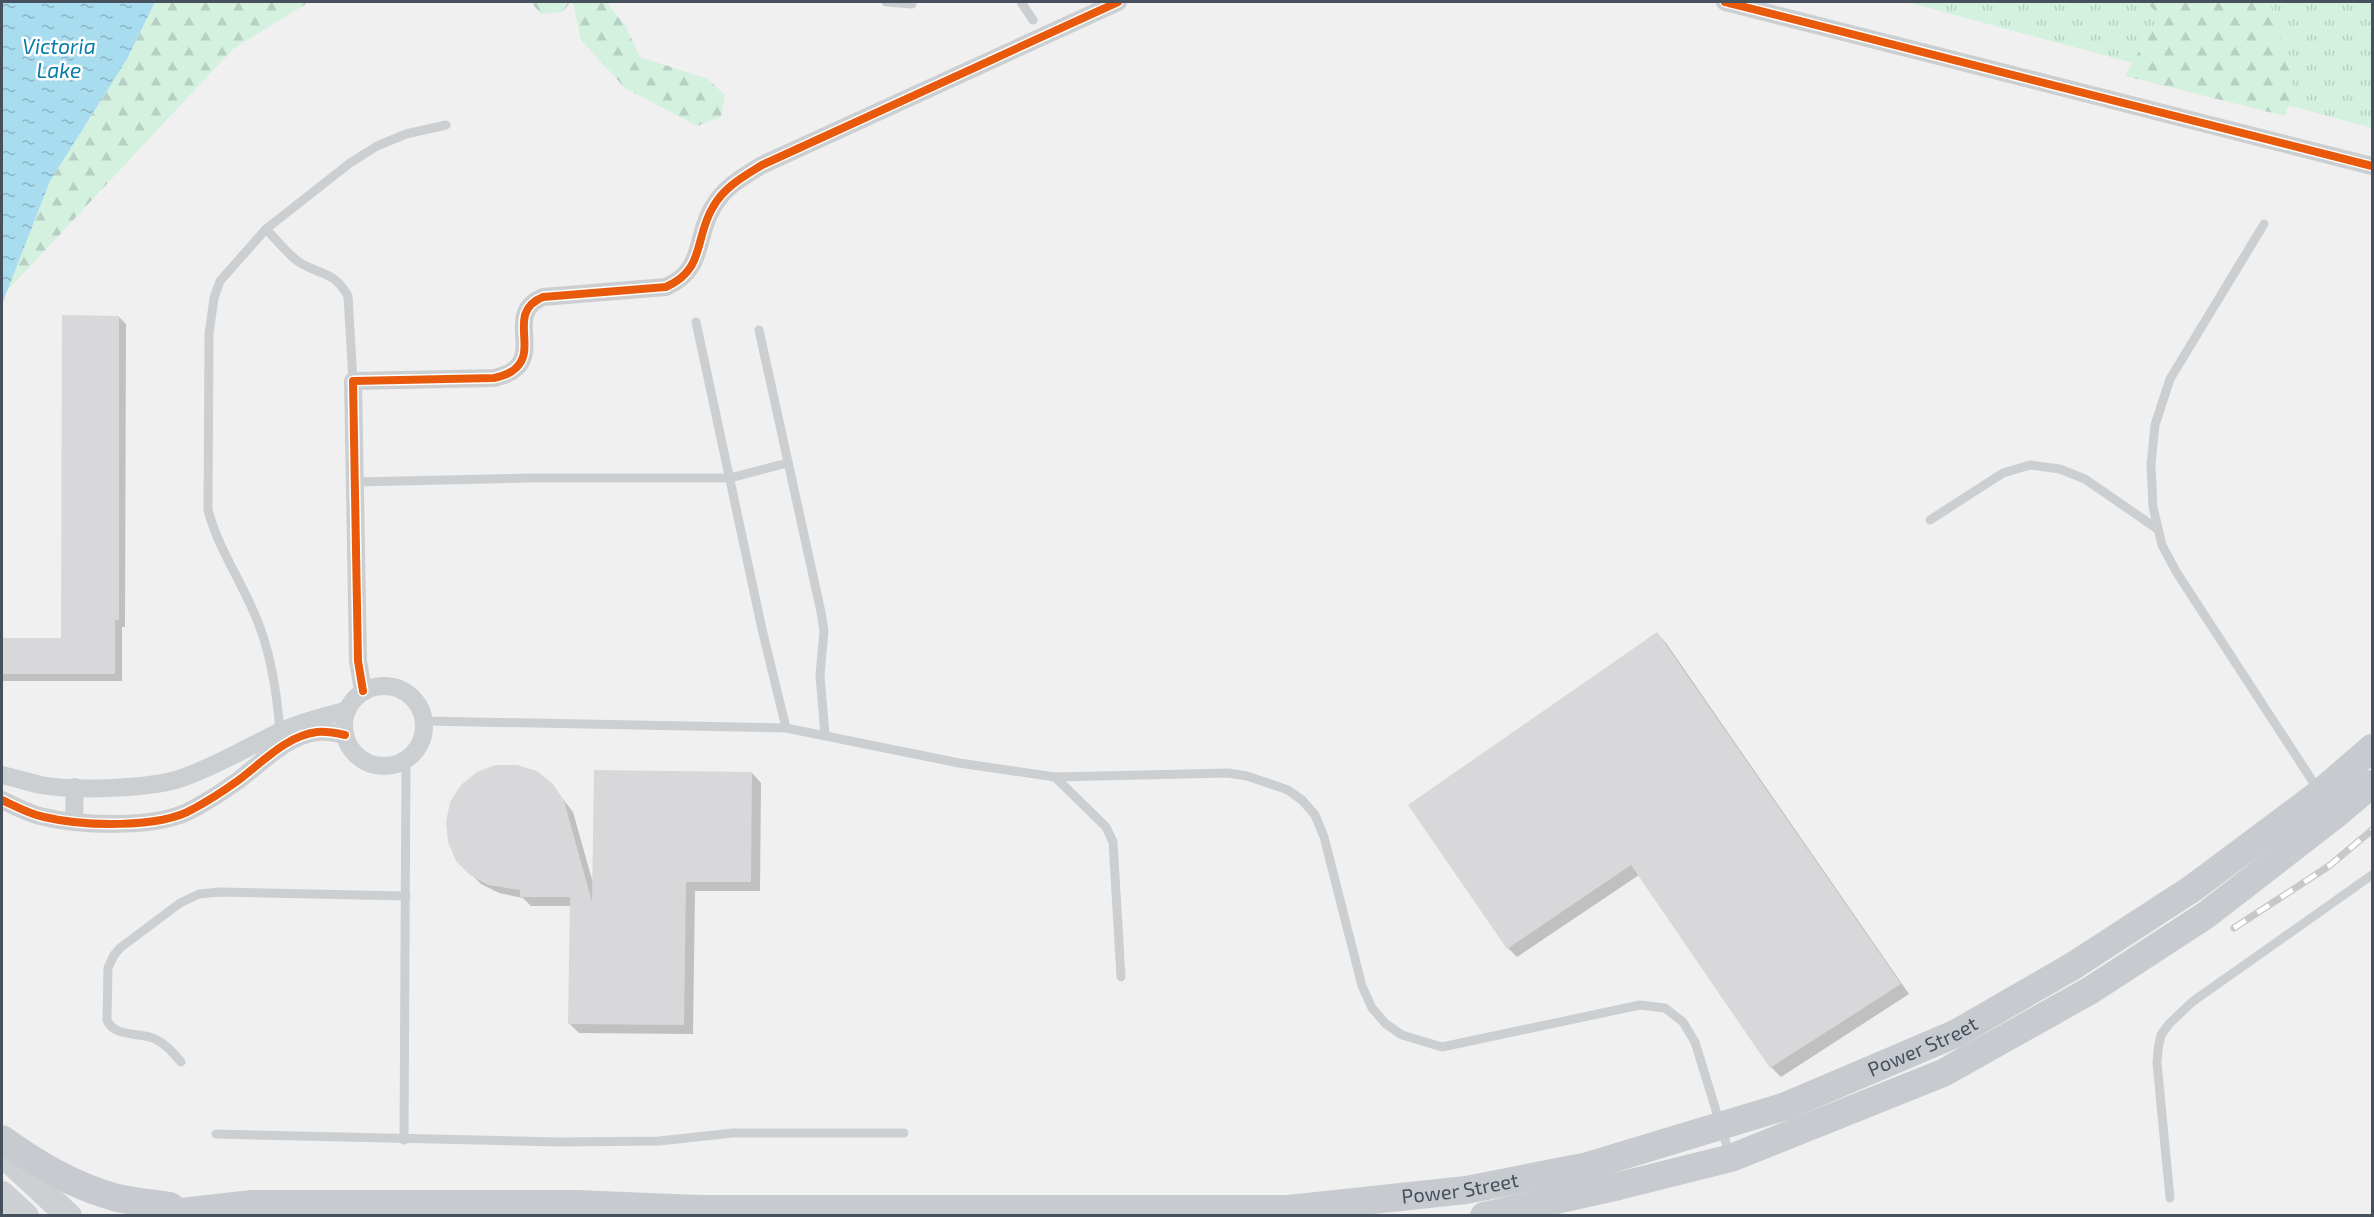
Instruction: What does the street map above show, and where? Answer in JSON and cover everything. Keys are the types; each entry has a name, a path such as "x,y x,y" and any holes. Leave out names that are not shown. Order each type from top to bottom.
{"main road":[{"name":"Power Street","path":"1484,1215 1619,1186 1731,1158 1943,1073 2091,990 2206,915 2328,804 2373,748"},
{"name":"Power Street","path":"146,1215 252,1204 576,1210 698,1209 951,1213 1289,1209 1469,1203 1786,1106 1955,1034 2073,966 2328,804 2373,784"},
{"path":"2193,888 2206,915"},
{"path":"2,1150 33,1161 64,1177 114,1197 191,1209"},
{"path":"2,1150 69,1215"},
{"path":"2,1194 26,1215"}],"street":[{"path":"363,691 358,661 353,381 494,378 507,374 517,368 523,359 526,308 533,301 543,297 648,290 666,287 680,281 690,271 697,256 712,207 736,181 762,165 1118,2"},
{"path":"1725,2 2373,166"},
{"path":"389,685 402,689 413,697 421,708 425,721 421,743 415,753 394,765 381,766 369,763 358,757 350,747 345,735 344,722 347,710 353,699 363,691 375,686 389,685"},
{"path":"2,775 43,785 75,787 130,786 181,778 281,739 347,710"},
{"path":"2,800 43,817 74,821 123,824 166,821 191,811 235,783 281,739 316,732 345,735"},
{"path":"74,821 75,787"}],"lane":[{"path":"886,2 912,4"},
{"path":"1021,2 1033,20"},
{"path":"281,739 270,663 256,616 214,534 208,510 209,334 214,298 220,281 266,229 350,164 377,146 406,134 446,125"},
{"path":"2264,224 2170,379 2155,425 2150,489 2156,528 2177,573 2328,804"},
{"path":"266,229 300,262 330,275 342,285 348,296 353,381"},
{"path":"696,322 762,629 786,728"},
{"path":"759,330 824,631 820,675 825,735"},
{"path":"356,482 528,478 730,478 787,463"},
{"path":"1930,520 2003,473 2030,465 2060,469 2085,479 2156,528"},
{"path":"425,721 786,728 959,763 1055,777 1228,773 1247,776 1288,790 1302,800 1315,815 1324,837 1362,986 1372,1008 1386,1024 1402,1035 1442,1047 1640,1005 1665,1008 1683,1022 1695,1042 1731,1158"},
{"path":"404,1140 406,760"},
{"path":"1055,777 1106,827 1113,842 1121,977"},
{"path":"2170,1198 2157,1063 2161,1035 2177,1014 2192,1002 2373,875"},
{"path":"181,1062 162,1042 140,1034 119,1032 109,1026 107,1020 110,961 120,948 180,903 199,894 220,892 406,896"},
{"path":"216,1134 404,1140 659,1142 733,1133 904,1133"}],"green space":[{"path":"155,2 309,2 233,49 6,292 50,181 127,59"},
{"path":"531,2 570,2 563,12 541,14"},
{"path":"573,2 606,2 625,25 640,57 708,79 725,95 721,117 697,126 625,88 581,40"},
{"path":"1907,2 2372,2 2372,128"},
{"path":"2146,2 2270,2 2294,88 2285,116 2125,76 2159,15"}],"water":[{"name":"Victoria Lake","path":"2,2 155,2 127,59 50,181 2,304"}],"building":[{"path":"62,315 119,316 119,620 115,620 115,674 2,674 2,638 61,638"},
{"path":"1657,632 1901,984 1770,1068 1631,865 1507,949 1408,805"},
{"path":"496,765 517,765 537,771 553,784 564,801 592,902 594,770 752,772 751,882 686,882 684,1025 568,1024 570,897 520,897 520,890 488,885 470,875 456,861 448,842 446,822 450,802 461,785 477,772"}],"railway":[{"path":"2234,928 2329,866 2372,830"}],"cycle path":[{"path":"363,691 358,661 353,381 494,378 509,373 522,360 526,312 532,304 543,297 666,287 679,280 688,271 697,252 707,219 717,200 734,183 762,165 1118,2"},
{"path":"1725,2 2372,166"},
{"path":"2,800 33,814 60,820 99,824 161,820 193,809 210,800 294,739 317,732 345,735"}]}
